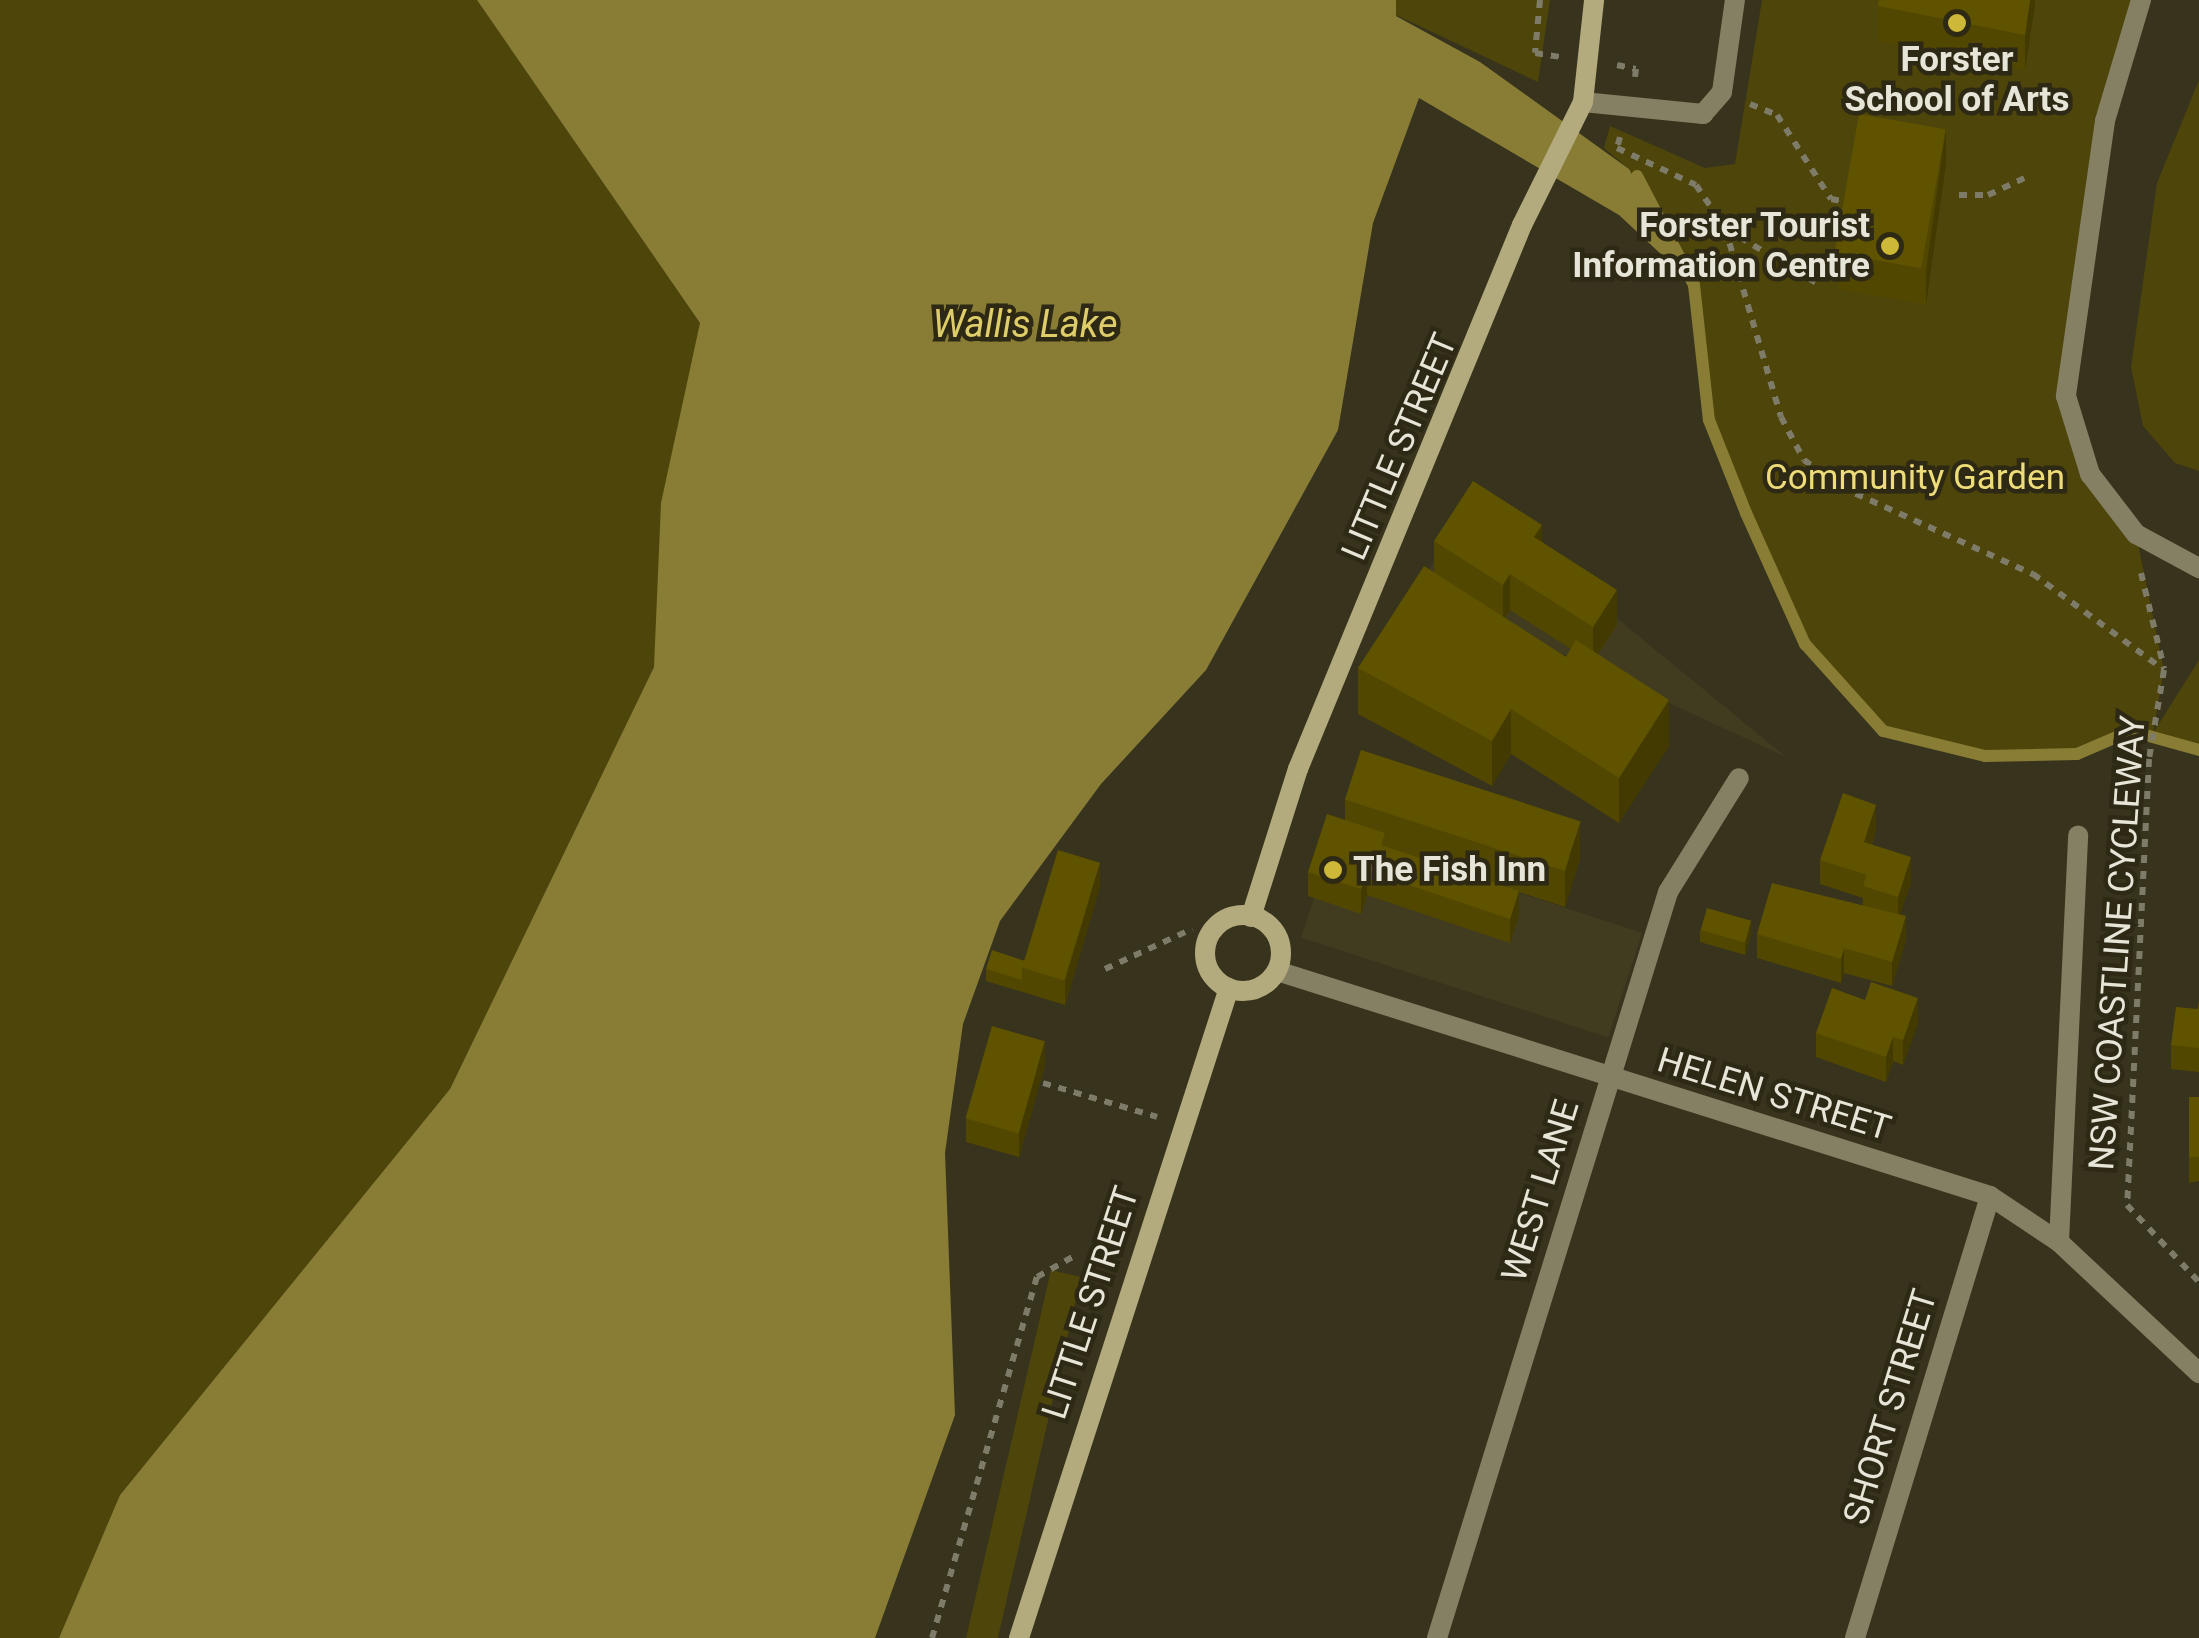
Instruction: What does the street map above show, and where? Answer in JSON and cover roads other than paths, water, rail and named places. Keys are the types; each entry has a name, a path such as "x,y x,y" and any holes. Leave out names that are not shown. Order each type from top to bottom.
{"street":[{"name":"LITTLE STREET","path":"1250,916 1298,769 1544,179 1583,102 1594,0"},
{"path":"1583,102 1703,114 1722,92 1735,0"},
{"path":"2142,0 2105,122 2066,396 2090,474 2136,534 2199,568"},
{"name":"WEST LANE","path":"1437,1638 1668,892 1739,778"},
{"path":"2059,1242 2078,835"},
{"path":"1250,916 1277,937 1276,971 1261,987 1229,988 1205,961 1209,936 1226,919 1250,916"},
{"name":"HELEN STREET","path":"1276,971 1990,1196 2059,1242 2199,1373"},
{"name":"LITTLE STREET","path":"1019,1638 1229,988"},
{"name":"SHORT STREET","path":"1855,1638 1990,1196"}],"water":[{"name":"Wallis Lake","path":"477,0 1396,0 1396,16 1480,62 1629,169 1694,285 1619,215 1419,98 1373,223 1338,430 1206,670 1101,784 1000,921 963,1024 945,1153 955,1415 875,1638 59,1638 120,1495 450,1089 654,667 661,503 700,323"}],"waterway":[{"path":"1637,176 1694,285 1709,420 1746,513 1805,644 1883,731 1985,756 2077,754 2131,731 2199,750"}],"place":[{"name":"Forster School of Arts","path":"1957,23"},
{"name":"Forster Tourist Information Centre","path":"1890,246"},
{"name":"The Fish Inn","path":"1333,870"}],"park label":[{"name":"Community Garden","path":"1915,478"}]}
